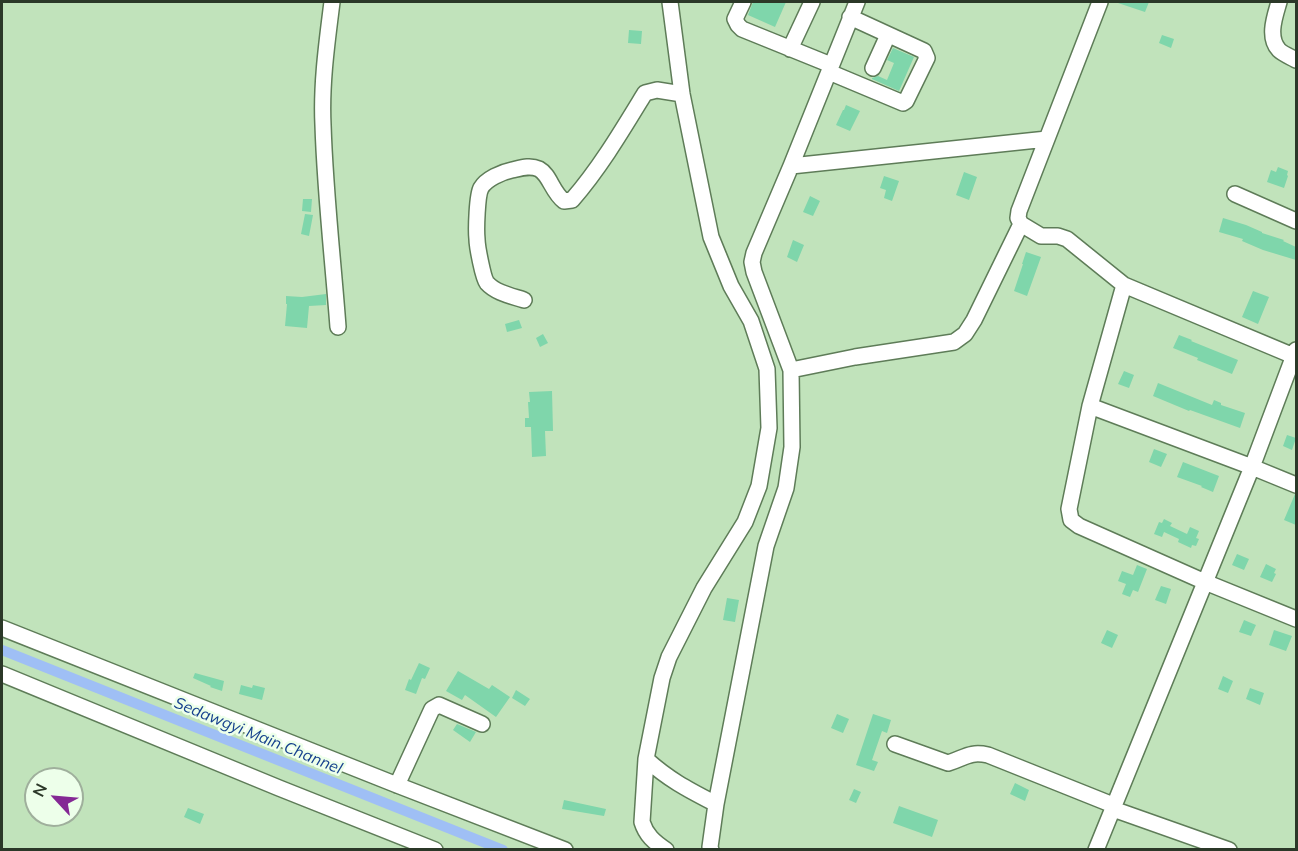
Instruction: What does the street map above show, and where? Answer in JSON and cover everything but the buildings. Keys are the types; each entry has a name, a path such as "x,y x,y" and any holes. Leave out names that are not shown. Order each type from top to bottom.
{"street":[{"path":"332,2 325,56 323,123 339,327"},
{"path":"666,849 654,842 644,830 642,822 646,759 662,678 669,657 704,588 745,522 759,486 769,428 767,369 751,321 731,286 711,237 681,94 670,2"},
{"path":"743,2 735,20 742,29 790,49 903,103 927,58 924,51 850,17"},
{"path":"790,49 812,2"},
{"path":"711,849 716,804 766,546 786,488 792,447 792,370 752,262 857,2"},
{"path":"1096,849 1296,354 1124,285 1067,239 1058,236 1041,236 1021,224 1018,218 1019,211 1100,2"},
{"path":"1279,2 1274,20 1273,37 1278,50 1296,60"},
{"path":"873,68 888,35"},
{"path":"524,300 493,288 485,281 476,238 481,188 506,171 527,166 545,174 557,196 564,201 572,200 645,93 657,90 681,94"},
{"path":"791,166 1047,139"},
{"path":"1235,194 1296,221"},
{"path":"792,370 855,357 954,342 965,334 974,320 1021,224"},
{"path":"1124,285 1090,406 1069,509 1071,520 1079,526 1205,582 1296,618"},
{"path":"1090,406 1296,485"},
{"path":"2,628 397,786 565,849"},
{"path":"2,674 269,784 435,849"},
{"path":"397,786 435,706 439,705 482,724"},
{"path":"895,744 948,763 970,754 988,755 1113,807 1229,849"},
{"path":"646,759 678,785 716,804"}],"waterway":[{"name":"Sedawgyi Main Channel","path":"2,650 503,850"}]}
